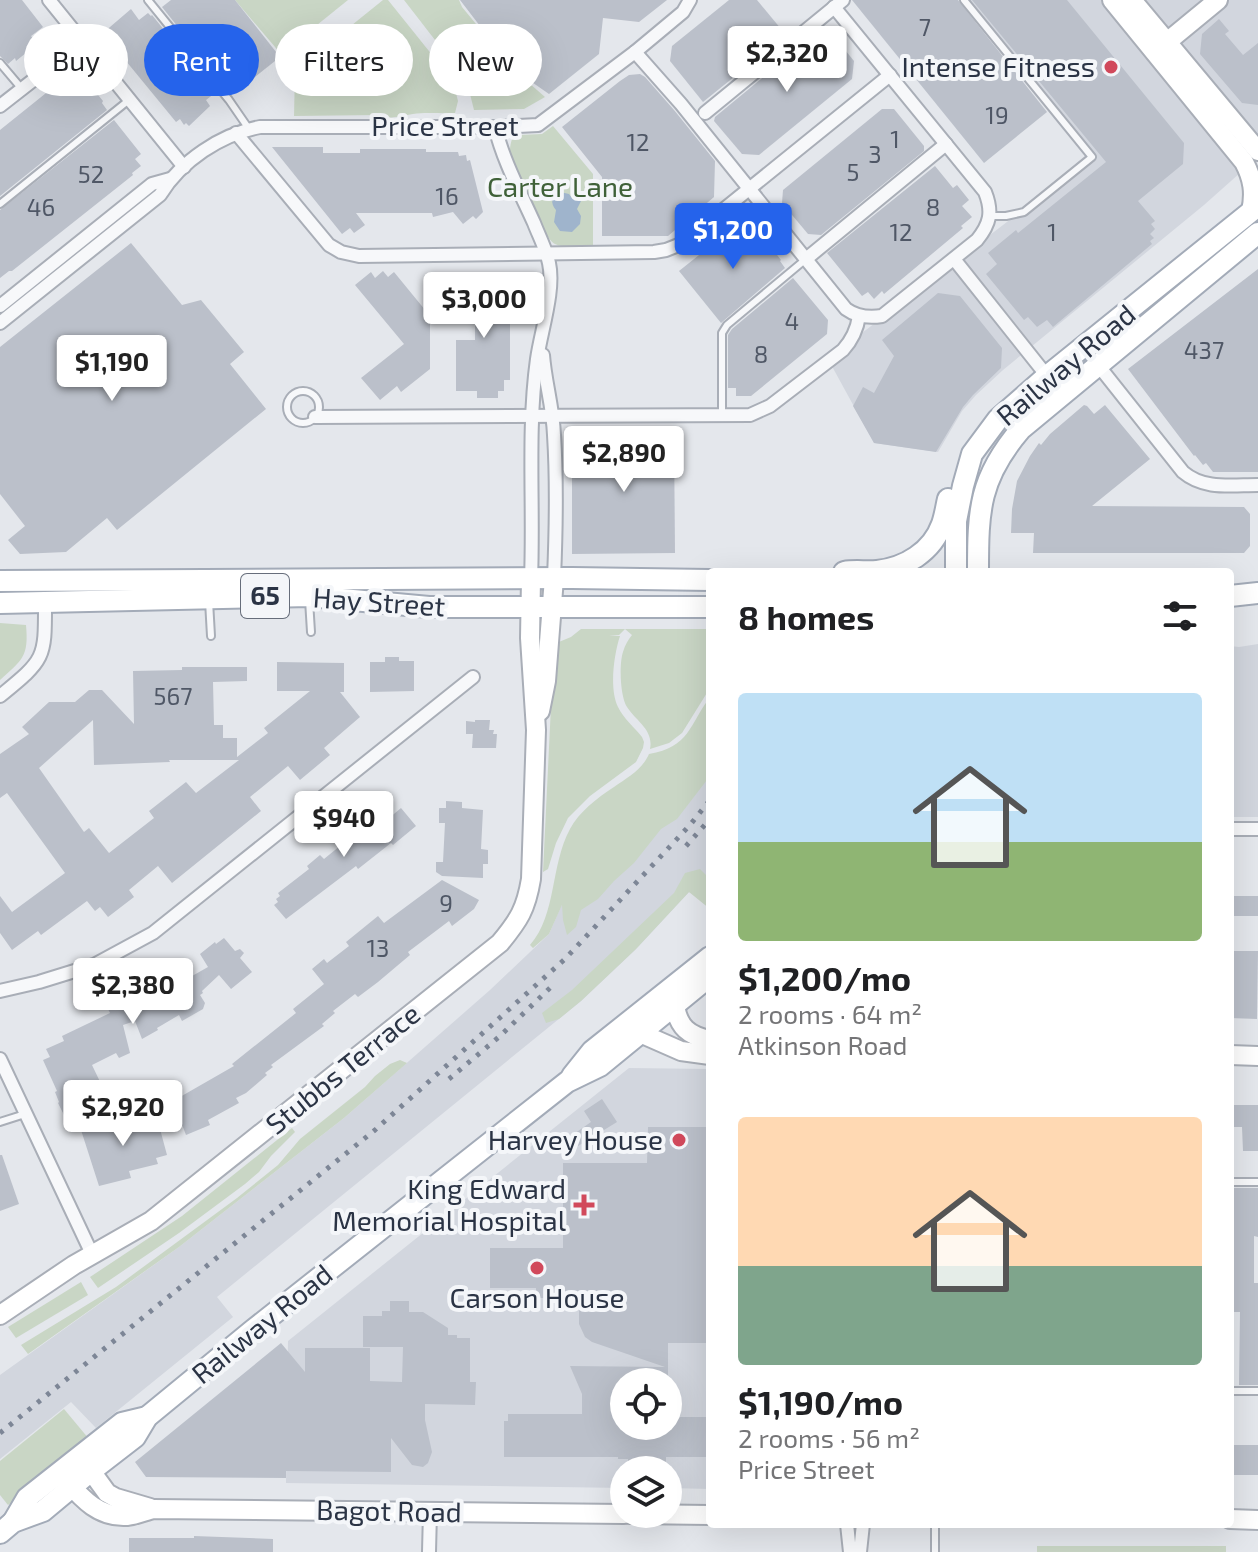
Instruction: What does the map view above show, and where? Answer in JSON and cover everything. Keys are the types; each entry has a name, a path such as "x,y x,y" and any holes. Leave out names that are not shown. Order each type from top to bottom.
{"main road":[{"name":"Railway Road","path":"956,568 956,521 972,454 998,419 1255,208"},
{"path":"978,568 981,506 988,481 1001,455 1021,429 1258,233"},
{"path":"892,568 901,566 924,551 937,536 954,479 972,454"},
{"name":"Hay Street","path":"0,581 706,580"},
{"path":"1234,596 1258,593"},
{"name":"Hay Street","path":"0,603 309,596 429,607 706,607"},
{"name":"Railway Road","path":"567,1082 592,1051 706,960"},
{"name":"Railway Road","path":"7,1528 27,1498 65,1480 86,1463 122,1423 147,1417 567,1082 600,1066 706,979"}],"street":[{"path":"49,0 68,24"},
{"name":"Price Street","path":"0,323 160,195 170,179 184,167 211,147 243,131 276,126 538,125 635,52 683,12 690,0"},
{"path":"1112,0 1244,162 1252,178 1255,208"},
{"path":"1132,0 1258,151"},
{"path":"1167,42 1218,0"},
{"path":"635,52 681,104 846,309 859,316 882,316 977,240 988,227 989,203 985,192 890,75 839,3 705,113"},
{"path":"243,131 329,245 341,252 359,256 666,250 681,244 890,75"},
{"path":"0,106 22,89"},
{"path":"126,96 184,167"},
{"path":"495,127 499,145 547,254 550,270 537,357 533,416 531,579"},
{"path":"806,259 946,144"},
{"name":"Price Street","path":"0,306 152,184 170,179"},
{"path":"954,259 1047,376"},
{"path":"315,417 750,415 770,406 843,350 858,327 859,316"},
{"path":"542,338 555,453 554,578"},
{"path":"1098,365 1192,480 1205,485 1258,485"},
{"name":"Stubbs Terrace","path":"3,1307 151,1221 500,943 518,921 527,900 531,875 536,730 532,682 541,607 554,578"},
{"name":"Stubbs Terrace","path":"531,579 541,607"},
{"path":"0,696 30,672 41,657 45,642 45,580"},
{"path":"0,991 94,965 153,933 473,677"},
{"path":"1234,829 1258,829"},
{"path":"675,1005 679,1023 684,1029 706,1039"},
{"path":"640,1033 681,1051 706,1054"},
{"path":"1234,1055 1258,1056"},
{"path":"0,1059 92,1254"},
{"name":"Bagot Road","path":"86,1463 107,1493 153,1509"},
{"name":"Bagot Road","path":"65,1480 90,1506 127,1516 153,1509 610,1514"},
{"path":"429,1552 430,1512"},
{"name":"Bagot Road","path":"682,1515 706,1515"},
{"path":"1234,1519 1258,1520"},
{"path":"847,1528 850,1552"},
{"path":"860,1552 863,1528"}],"lane":[{"path":"148,0 229,100 243,131"},
{"path":"964,0 1092,157 1024,212 989,216"},
{"path":"0,63 22,89"},
{"path":"0,204 129,100"},
{"path":"722,415 722,333 727,325 806,259"},
{"path":"301,391 313,395 318,404 315,417 307,422 293,419 287,407 290,398 301,391"},
{"path":"309,596 311,632"},
{"path":"209,597 211,636"},
{"path":"0,1122 25,1114"},
{"path":"1234,1182 1258,1182"},
{"path":"1234,1391 1258,1391"},
{"path":"935,1528 935,1552"}],"shaded area":[{"path":"964,0 1258,0 1258,157 1003,370 962,411 938,452 874,443 828,359 1092,157"},
{"path":"1258,644 1258,817 1234,817 1234,646"},
{"path":"706,738 706,897 689,892 636,949 581,1001 217,1297 233,1317 96,1428 71,1402 0,1459 0,1375 179,1247 344,1118 549,934 563,902"},
{"name":"King Edward Memorial Hospital","path":"629,1068 706,1069 706,1489 682,1488 682,1456 610,1456 610,1488 286,1483 288,1341"}],"green space":[{"path":"235,0 348,0 318,24 275,24 275,47 259,24 255,24"},
{"path":"383,0 388,0 407,24 353,24"},
{"path":"404,0 459,0 476,24 429,24 429,32"},
{"path":"413,31 429,51 429,96 457,96 458,101 455,113 392,117 294,116 294,96 413,96"},
{"path":"542,94 545,97 524,109 474,110 470,96"},
{"name":"Carter Lane","path":"553,126 593,174 593,246 564,246 550,239 530,204 511,158 512,139 519,135 542,134"},
{"path":"0,623 26,625 27,636 22,657 0,680"},
{"path":"581,629 625,629 619,635 609,636 620,636 614,662 615,700 644,742 636,762 590,796 568,818 548,869 543,872 554,644"},
{"path":"625,629 706,629 706,694 682,733 669,743 650,749 647,731 627,707 623,695 622,657 632,635"},
{"path":"706,703 706,781 677,819 661,829 634,863 598,899 581,910 576,927 567,935 562,905 549,934 533,948 530,945 545,919 559,858 574,823 595,801 639,769 649,754 673,746 687,733"},
{"path":"700,869 706,875 706,906 689,892 636,949 581,1001 559,1019 546,1023 542,1013 572,990 674,893 685,873"},
{"path":"400,1060 407,1063 344,1118 179,1247 28,1354 21,1345 116,1287 237,1198 278,1165 300,1139 390,1064"},
{"path":"292,1128 295,1132 245,1184 98,1288 90,1277 182,1216"},
{"path":"81,1282 88,1295 16,1338 8,1327"},
{"path":"64,1409 89,1439 8,1505 0,1495 0,1461"},
{"path":"1037,1546 1226,1546 1226,1552 1037,1552"}],"water":[{"path":"560,192 581,201 577,209 581,216 580,224 572,232 560,231 554,222 556,210 552,200"}],"building":[{"path":"0,0 22,0 41,24 24,24 24,55 16,61 15,58 8,64 0,56"},
{"path":"171,0 235,0 254,24 176,24 162,7"},
{"path":"460,0 667,0 639,22 603,18 599,54 549,94 542,89 542,24 478,24"},
{"path":"729,0 757,0 786,35 703,102 670,61 672,46"},
{"path":"852,0 958,0 1047,112 984,163"},
{"path":"972,0 1067,0 1184,143 1183,164 1138,201 1155,221 1151,224 1155,229 1150,234 1154,238 1150,241 1152,244 1053,327 1047,320 1037,327 1028,317 1024,320 986,274 997,264 988,253 1016,230 1018,233 1106,162"},
{"path":"131,9 139,20 148,13 159,24 144,24 144,83 128,63 128,24 114,24"},
{"path":"1219,19 1229,31 1225,34 1243,55 1258,43 1258,105 1242,103 1200,54 1202,34"},
{"path":"823,28 828,29 854,61 852,79 759,155 742,154 714,121 715,117"},
{"path":"259,30 275,51 275,61 259,74"},
{"path":"640,74 715,161 714,197 668,236 602,236 602,177 562,127 620,81 629,75"},
{"path":"42,96 99,96 107,110 0,196 0,130"},
{"path":"155,96 211,96 206,100 210,106 189,126 180,119 176,122"},
{"path":"882,109 894,109 924,146 924,151 821,235 808,234 782,203 783,190"},
{"path":"114,120 141,154 135,159 141,166 0,278 0,210"},
{"path":"272,147 323,147 323,153 360,153 360,149 458,152 459,156 466,155 467,161 470,160 483,212 476,219 473,216 463,224 453,212 433,217 432,213 356,213 365,225 354,233 350,228 342,234"},
{"path":"935,166 953,188 957,185 969,200 962,206 972,217 884,294 882,291 874,299 868,292 862,296 827,253"},
{"path":"738,224 744,231 751,225 759,232 785,268 721,323 679,271"},
{"path":"131,243 182,305 201,300 244,352 230,364 266,409 117,530 107,518 66,552 20,554 8,540 25,526 0,494 0,347"},
{"path":"1258,269 1258,472 1213,472 1194,456 1128,369"},
{"path":"383,271 388,277 394,272 430,316 430,369 401,392 397,386 380,400 361,378 404,344 355,285 371,272 375,278"},
{"path":"464,274 485,274 485,283 500,283 510,320 510,380 504,380 504,391 498,391 498,398 477,398 477,391 456,391 456,340 475,340 475,306 457,306 457,289 464,289"},
{"path":"793,278 828,320 827,334 751,396 736,396 736,388 728,388 728,335"},
{"path":"938,293 960,296 1002,348 1001,368 963,407 936,452 874,443 853,406 863,387 874,393 894,356 882,340"},
{"path":"1084,405 1094,414 1105,405 1150,459 1092,506 1244,507 1250,514 1250,546 1244,553 1033,553 1034,533 1011,533 1017,481 1030,456 1039,443 1041,445"},
{"path":"588,434 674,434 675,553 572,554 572,447"},
{"path":"385,657 414,661 414,691 370,692 370,662 385,662"},
{"path":"277,662 344,663 344,692 340,692 360,717 324,748 330,755 300,780 288,766 250,797 261,811 172,883 158,866 129,890 134,897 108,917 100,907 95,911 87,901 41,935 38,931 12,950 0,933 0,896 12,912 65,873 7,793 0,798 0,754 29,734 22,727 49,702 75,702 89,690 102,690 134,724 133,671 247,667 247,681 213,682 214,725 223,725 223,738 237,738 237,757 268,733 264,728 310,691 277,691","holes":["93,720 94,765 169,760 239,760 196,793 186,782 149,811 154,818 109,853 89,828 84,832 39,768"]},
{"path":"490,720 489,730 497,734 496,748 472,748 473,734 466,734 466,721"},
{"path":"446,801 462,802 462,808 483,810 481,849 488,850 488,864 483,864 483,878 442,876 436,872 436,862 443,862 445,823 439,823 439,808 446,808"},
{"path":"401,808 416,826 286,919 274,905 280,896 278,893 309,869 307,866 320,855 324,859 346,841 342,836 358,822 361,826 381,810 388,819"},
{"path":"442,880 479,900 474,909 452,926 449,921 408,952 410,955 378,982 333,1011 335,1013 322,1024 324,1026 271,1065 273,1067 265,1073 267,1075 236,1098 239,1103 208,1120 210,1125 186,1135 173,1101 234,1066 232,1064 296,1013 293,1009 324,984 312,969 324,959 327,963 349,946 346,942 378,916 384,923"},
{"path":"1234,896 1258,896 1258,916 1234,916"},
{"path":"224,938 235,951 240,949 244,953 240,958 252,972 231,989 219,975 200,995 205,1003 203,1009 182,1021 179,1015 142,1039 135,1021 123,1025 130,1053 119,1058 116,1053 92,1065 103,1088 90,1095 94,1103 65,1117 43,1060 50,1057 46,1049 64,1041 62,1036 110,1013 108,1009 175,978 178,984 208,967 200,954"},
{"path":"1234,951 1258,951 1257,1019 1234,1018"},
{"path":"602,1099 617,1122 578,1146 571,1136 591,1122 584,1111"},
{"path":"1234,1105 1258,1105 1258,1151 1243,1151 1242,1127 1234,1127"},
{"path":"136,1115 137,1120 147,1117 151,1131 160,1129 167,1155 156,1158 158,1164 129,1171 131,1178 99,1186 81,1130"},
{"path":"648,1127 706,1127 706,1343 668,1343 668,1368 610,1368 610,1440 682,1440 682,1417 706,1417 706,1457 504,1457 504,1421 508,1421 508,1414 582,1414 582,1394 570,1366 665,1367 585,1337 579,1324 579,1298 536,1298 536,1288 490,1288 490,1248 563,1248 563,1163 647,1163"},
{"path":"0,1155 19,1204 0,1211"},
{"path":"1234,1188 1258,1188 1254,1283 1258,1283 1258,1385 1239,1385 1240,1312 1234,1312"},
{"path":"390,1301 409,1301 409,1312 423,1312 448,1328 448,1335 470,1338 470,1382 476,1382 475,1405 425,1404 432,1452 423,1467 412,1465 391,1438 391,1472 286,1471 286,1478 146,1477 135,1462 281,1343 305,1372 305,1348 370,1348 370,1381 402,1382 403,1347 363,1347 363,1316 382,1316 382,1311 390,1311"},
{"path":"1234,1445 1258,1445 1258,1475 1234,1475"},
{"path":"194,1536 273,1539 273,1552 129,1552 129,1538"}],"railway":[{"path":"0,1433 375,1130 565,959 706,805"},
{"path":"686,846 706,824"},
{"path":"449,1079 553,985"}],"place":[{"name":"Intense Fitness","path":"1111,67"},
{"name":"Harvey House","path":"679,1140"},
{"name":"King Edward Memorial Hospital","path":"584,1205"},
{"name":"Carson House","path":"537,1268"}]}
